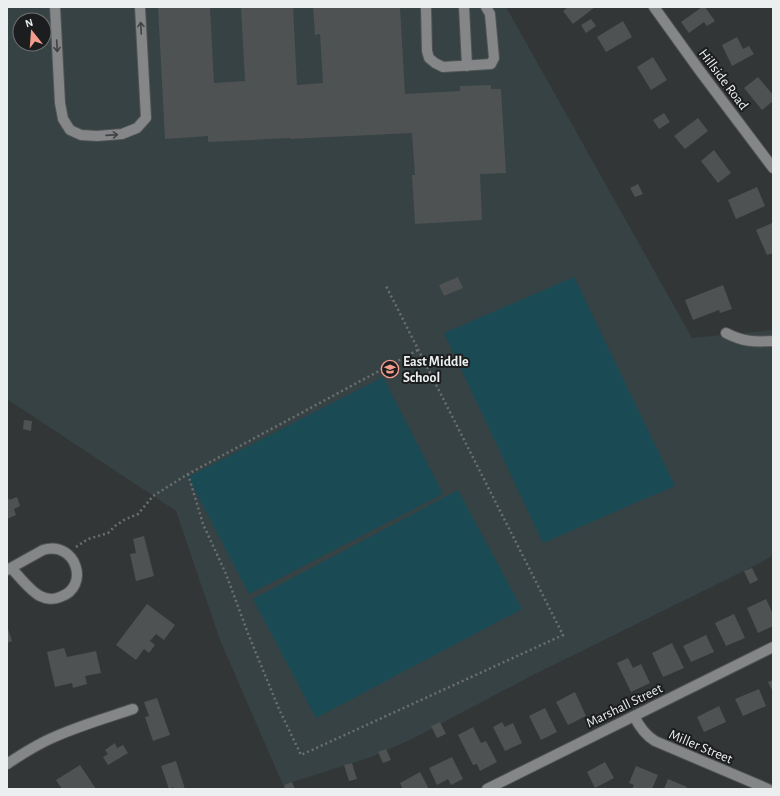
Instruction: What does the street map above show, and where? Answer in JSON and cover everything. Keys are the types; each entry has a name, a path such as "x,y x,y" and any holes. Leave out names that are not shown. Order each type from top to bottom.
{"street":[{"path":"55,7 60,103 63,119 70,130 80,135 97,136 122,134 137,128 146,118 140,7"},
{"path":"426,7 427,51 429,58 443,67 491,64 494,58 490,14 486,7"},
{"path":"464,7 467,66"},
{"name":"Hillside Road","path":"654,7 773,168"},
{"path":"726,333 738,339 773,341"},
{"path":"59,549 72,558 76,565 77,577 75,584 70,591 59,598 50,599 38,595 9,569 43,550 59,549"},
{"name":"Marshall Street","path":"487,789 773,647"},
{"path":"7,764 40,743 77,728 133,709"},
{"name":"Miller Street","path":"634,716 645,734 655,741 768,789"}],"path":[{"path":"188,474 203,524 226,574 249,636 279,709 301,755 563,635 385,284"},
{"path":"68,554 88,539 108,533 124,520 138,514 152,496 188,474 418,350"}],"shaded area":[{"name":"East Middle School","path":"7,7 506,7 692,338 773,330 773,555 762,562 531,676 412,739 371,757 283,785 220,640 176,511 7,399"},
{"path":"574,277 675,486 543,543 444,333"},
{"path":"383,377 443,494 249,594 188,477"},
{"path":"458,490 522,609 316,718 253,599"}],"building":[{"path":"158,7 210,7 214,83 245,81 241,7 293,7 297,85 323,83 320,34 315,35 313,7 400,7 405,94 460,91 460,86 491,85 491,89 501,89 506,173 480,174 482,220 415,224 412,175 415,175 412,133 208,142 208,136 165,139"},
{"path":"567,7 595,7 573,24 563,11"},
{"path":"702,7 705,7 715,21 707,26 704,22 689,33 681,22"},
{"path":"591,19 596,26 586,33 581,25"},
{"path":"623,21 632,37 606,52 597,37"},
{"path":"737,37 743,49 749,46 754,54 732,66 722,45"},
{"path":"653,57 667,80 651,90 637,67"},
{"path":"758,77 773,95 773,101 762,110 744,88"},
{"path":"664,113 670,122 659,129 653,120"},
{"path":"698,118 708,131 685,149 674,136"},
{"path":"714,150 731,173 718,183 701,161"},
{"path":"638,184 643,194 635,197 630,188"},
{"path":"757,187 765,206 736,219 728,200"},
{"path":"772,223 773,253 767,255 756,230"},
{"path":"458,277 463,288 444,296 439,285"},
{"path":"723,285 732,309 720,313 719,310 693,320 685,300"},
{"path":"24,420 32,421 31,431 23,429"},
{"path":"7,495 9,500 17,497 20,506 14,509 16,515 7,519"},
{"path":"144,536 154,576 136,581 130,554 136,553 133,539"},
{"path":"752,568 758,580 750,584 744,571"},
{"path":"766,599 773,614 773,626 758,633 747,608"},
{"path":"147,604 175,625 164,640 156,634 150,641 155,645 149,653 144,649 136,660 116,645"},
{"path":"734,614 745,638 726,646 715,623"},
{"path":"7,626 12,641 7,643"},
{"path":"706,635 714,652 691,662 683,646"},
{"path":"672,643 684,668 663,677 652,653"},
{"path":"64,648 67,657 96,651 101,673 85,676 87,684 73,688 72,683 55,687 47,652"},
{"path":"628,658 633,668 641,664 650,683 631,692 617,663"},
{"path":"773,680 773,692 768,682"},
{"path":"759,689 766,706 743,716 735,699"},
{"path":"575,692 586,716 568,725 556,702"},
{"path":"157,698 170,735 153,741 145,717 149,716 144,702"},
{"path":"719,706 726,722 704,732 697,717"},
{"path":"545,708 557,732 541,740 529,716"},
{"path":"440,722 446,734 437,738 431,726"},
{"path":"502,722 505,727 513,723 522,743 505,751 493,727"},
{"path":"473,727 481,743 486,741 497,762 480,771 477,764 473,765 458,735"},
{"path":"115,743 117,748 123,745 128,753 108,765 103,757 108,754 105,750"},
{"path":"386,749 391,760 383,763 378,752"},
{"path":"452,757 463,779 451,785 448,779 437,785 429,768"},
{"path":"176,761 185,789 174,789 173,787 169,789 161,766"},
{"path":"605,762 614,778 595,788 587,772"},
{"path":"352,763 357,779 349,781 344,765"},
{"path":"80,765 96,789 62,789 56,780"},
{"path":"636,766 658,775 652,789 632,789 634,785 629,783"},
{"path":"420,772 429,789 403,789 400,783"},
{"path":"668,779 687,787 686,789 664,789"},
{"path":"292,782 295,789 285,789 284,785"}],"place":[{"name":"East Middle School","path":"390,369"}]}
